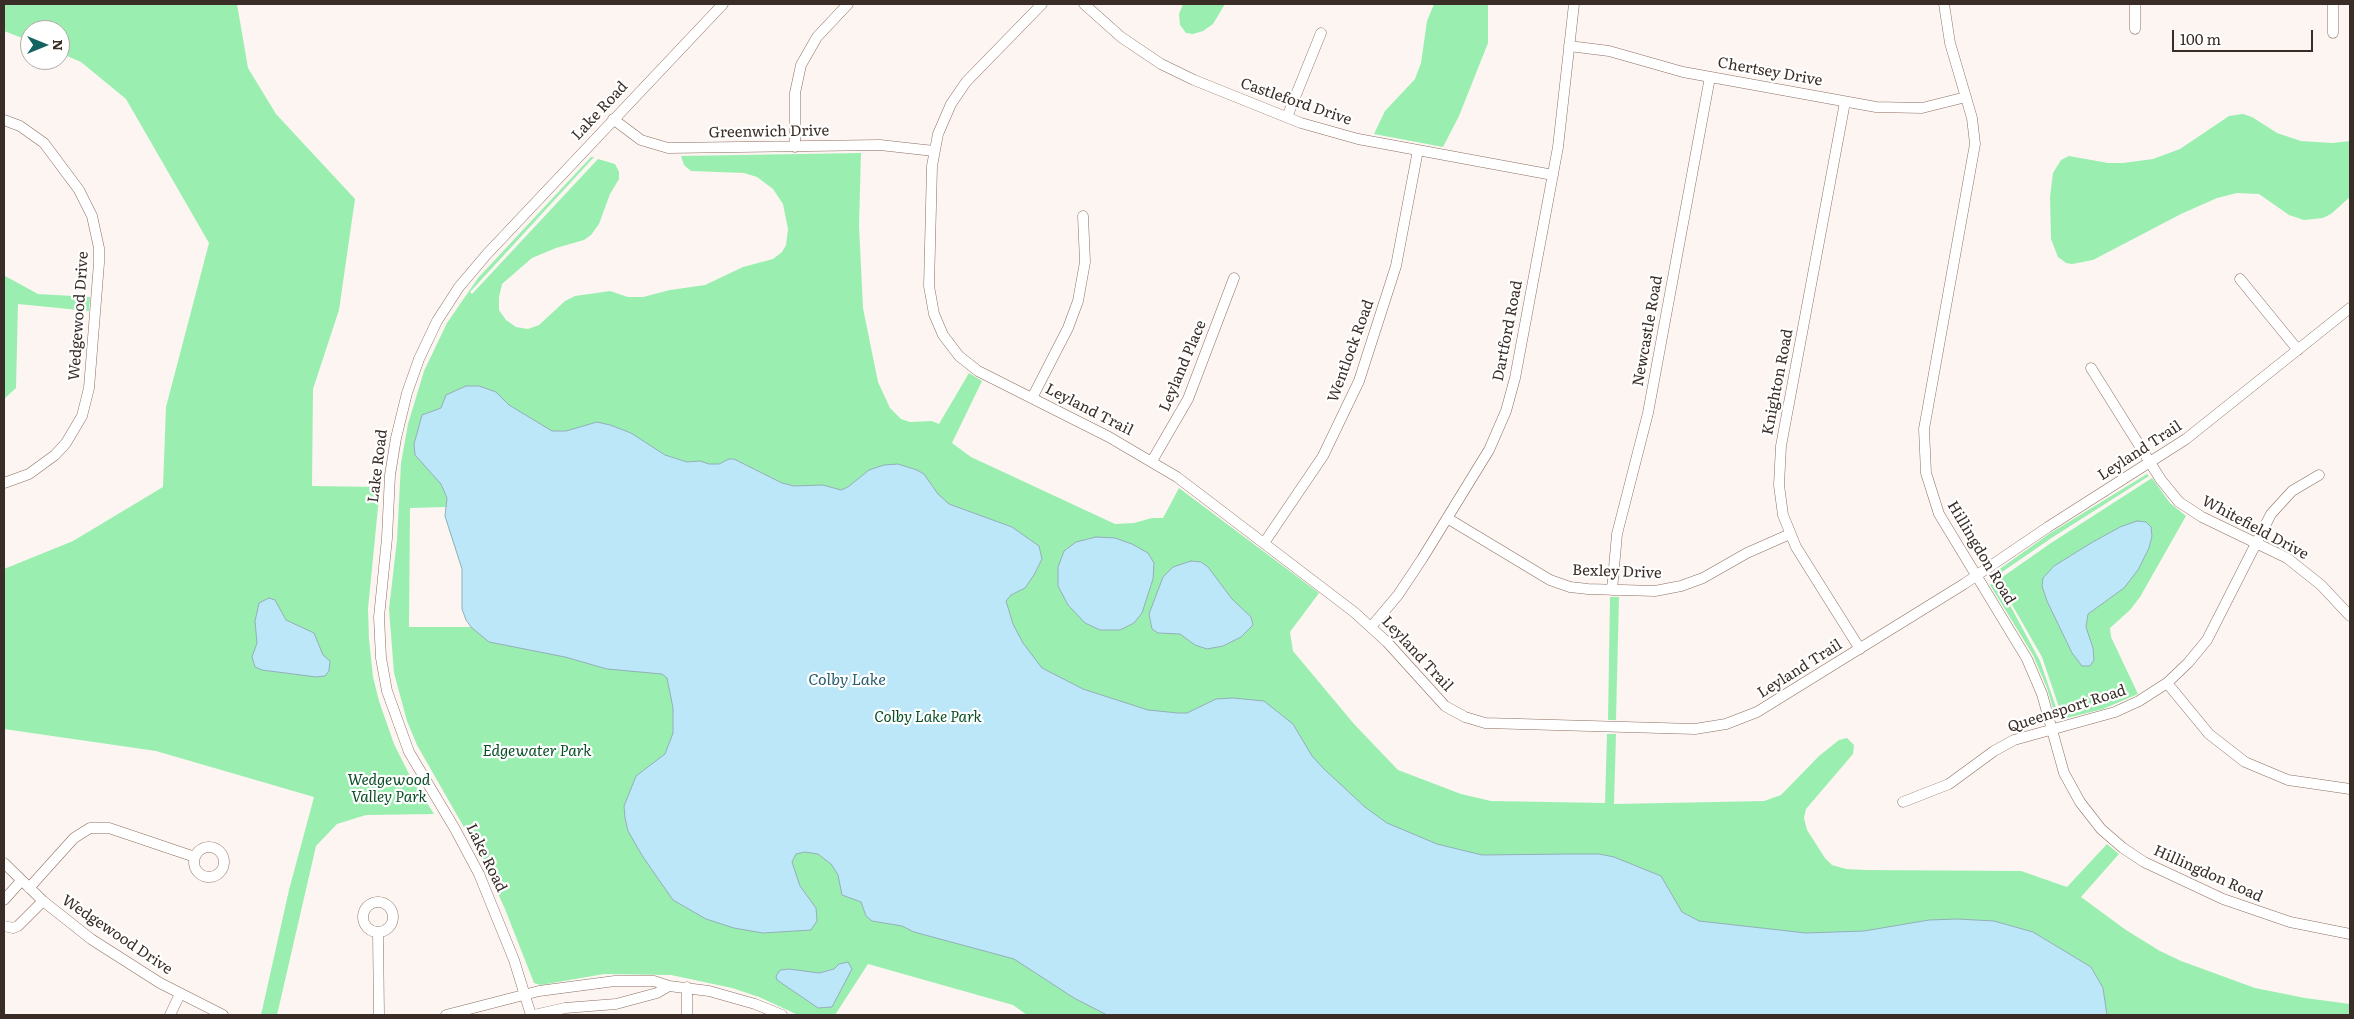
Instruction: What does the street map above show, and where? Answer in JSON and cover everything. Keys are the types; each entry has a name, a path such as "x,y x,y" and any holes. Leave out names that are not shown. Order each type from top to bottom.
{"street":[{"name":"Lake Road","path":"532,1015 502,929 479,874 463,842 409,752 387,691 381,658 379,617 387,538 390,475 399,420 412,376 424,348 448,303 481,260 723,4"},
{"path":"795,147 796,90 801,65 819,34 848,4"},
{"name":"Leyland Trail","path":"1042,4 962,87 945,116 934,151 931,181 929,286 935,318 948,344 970,365 1152,461 1264,543 1371,627 1445,706 1468,718 1498,725 1683,729 1721,725 1766,708 1976,576 2053,524 2150,463 2208,423 2350,308"},
{"name":"Castleford Drive","path":"1084,4 1121,38 1161,64 1194,80 1287,117 1338,134 1553,175"},
{"name":"Dartford Road","path":"1371,627 1409,579 1447,518 1492,444 1508,405 1553,175 1561,126 1574,4"},
{"name":"Hillingdon Road","path":"1944,4 1948,33 1974,128 1974,158 1926,420 1924,445 1927,479 1933,501 1946,526 2027,659 2042,694 2062,767 2080,802 2101,829 2133,856 2160,871 2249,909 2295,924 2350,934"},
{"path":"2135,4 2135,29"},
{"path":"2333,4 2333,34"},
{"path":"1287,117 1321,33"},
{"name":"Chertsey Drive","path":"1569,46 1609,52 1666,68 1710,77 1888,108 1913,109 1938,105 1966,97"},
{"name":"Newcastle Road","path":"1612,590 1617,534 1648,413 1710,77"},
{"name":"Knighton Road","path":"1845,102 1779,463 1780,497 1790,534 1860,649"},
{"name":"Greenwich Drive","path":"613,119 638,138 662,148 895,146 934,151"},
{"name":"Wedgewood Drive","path":"4,120 20,126 44,143 79,190 92,216 99,248 99,263 90,388 82,416 70,436 55,455 29,474 4,483"},
{"name":"Wentlock Road","path":"1264,543 1323,456 1355,389 1393,275 1418,150"},
{"path":"1032,398 1068,328 1076,307 1084,272 1083,216"},
{"name":"Leyland Place","path":"1152,461 1188,399 1234,278"},
{"path":"2240,279 2298,350"},
{"name":"Whitefield Drive","path":"2091,368 2150,463 2168,489 2182,504 2199,515 2288,558 2306,571 2350,616"},
{"name":"Queensport Road","path":"1903,802 1946,786 2011,741 2120,710 2139,701 2167,682 2188,663 2207,640 2267,520 2281,501 2296,488 2319,475"},
{"name":"Bexley Drive","path":"1447,518 1554,582 1578,588 1612,590 1655,591 1681,586 1702,578 1747,553 1790,534"},
{"path":"2167,682 2209,734 2245,762 2273,775 2295,782 2350,789"},
{"path":"4,900 25,885 74,838 90,828 109,828 195,857"},
{"name":"Wedgewood Drive","path":"4,863 43,902 91,939 141,972 223,1015"},
{"path":"4,926 13,928 18,926 43,902"},
{"path":"378,932 379,1015"},
{"path":"446,1015 525,994 577,984 616,980 654,981 669,986 734,997 782,1015"},
{"path":"532,1015 565,1008 616,1004 657,994 669,986"},
{"path":"687,1015 688,988"},
{"path":"170,1015 180,994"}],"green space":[{"name":"Wedgewood Valley Park","path":"4,4 237,4 248,68 276,114 355,199 339,310 313,389 312,486 380,487 368,609 373,677 394,744 410,776 434,814 366,815 337,824 316,846 277,1015 261,1015 289,890 314,797 156,751 4,729 4,569 73,541 163,487 166,407 209,243 126,99 81,62 70,57 70,20 20,20 20,37 4,31"},
{"path":"1183,4 1225,4 1213,24 1203,31 1193,34 1186,33 1180,25 1179,14"},
{"path":"1434,4 1488,4 1488,43 1459,116 1443,147 1374,134 1385,111 1415,79 1421,63 1427,21"},
{"path":"2243,114 2252,117 2277,133 2301,141 2332,143 2350,141 2350,197 2331,214 2323,218 2304,220 2289,215 2259,194 2237,193 2217,198 2181,214 2093,260 2072,264 2066,263 2058,257 2051,239 2050,197 2053,173 2061,160 2069,156 2108,163 2153,159 2180,149 2229,116"},
{"name":"Colby Lake Park","path":"861,153 859,226 863,308 878,382 890,408 901,419 910,422 932,421 939,424 969,373 982,381 952,443 971,457 1115,524 1163,518 1179,488 1319,593 1290,632 1293,651 1354,724 1398,770 1461,794 1491,801 1605,803 1607,734 1616,734 1614,804 1764,801 1781,795 1819,756 1839,740 1847,738 1854,745 1853,754 1806,809 1804,818 1807,830 1825,858 1832,865 1846,869 1867,870 2021,871 2067,887 2107,844 2119,854 2081,897 2126,930 2160,951 2181,961 2255,988 2305,998 2350,1004 2350,1015 1027,1015 1013,1005 868,964 835,1015 798,1015 759,997 732,988 671,975 604,974 541,985 534,983 505,909 482,859 417,745 407,721 394,673 389,609 397,540 401,463 408,424 424,371 447,323 478,278 591,157 594,157 470,292 472,294 598,159 615,164 619,172 619,179 610,194 599,224 591,235 584,240 556,248 532,258 502,284 499,310 506,320 516,327 528,329 539,325 565,301 575,296 610,291 628,297 643,297 670,290 705,285 743,267 773,259 782,252 786,245 788,229 783,204 773,189 757,177 744,173 691,171 684,165 681,156","holes":["446,507 445,516 462,569 462,609 471,627 409,627 410,508"]},
{"path":"4,274 38,294 90,297 89,311 18,304 16,388 4,399"},
{"path":"2147,474 2149,476 2053,537 1989,581 1994,573 2049,534"},
{"path":"2152,478 2170,503 2186,516 2140,597 2130,610 2110,628 2111,637 2138,694 2103,709 2063,719 2042,657 2007,596 2001,578 2051,543"},
{"path":"1995,581 1998,583 2040,661 2060,719 2055,715 2047,688 2033,655 1990,585"},
{"path":"1610,597 1619,597 1616,720 1608,720"}],"water":[{"name":"Colby Lake","path":"466,386 479,386 496,392 509,405 552,431 566,431 597,422 631,433 665,455 687,462 700,461 709,464 719,464 729,459 734,459 782,483 794,486 823,485 841,490 848,487 869,470 884,465 898,464 917,470 924,474 938,494 949,504 1012,527 1039,546 1042,559 1034,575 1025,588 1011,595 1006,601 1013,624 1023,643 1042,668 1083,689 1148,710 1178,713 1187,713 1216,699 1233,698 1264,701 1293,724 1312,756 1324,769 1365,807 1387,823 1437,844 1482,855 1599,854 1614,857 1661,876 1682,912 1699,921 1806,933 1864,931 1929,920 1958,919 1994,921 2033,932 2091,967 2103,988 2107,1015 1107,1015 1074,998 1014,959 914,932 902,926 872,921 866,916 861,902 842,895 838,875 831,864 818,854 805,852 796,854 792,862 800,886 816,908 817,921 811,930 763,933 734,928 706,919 673,900 643,857 628,831 625,818 624,806 636,776 665,754 673,733 673,708 667,678 662,674 607,669 565,657 489,642 471,627 466,620 462,609 462,569 445,516 447,498 441,484 415,455 414,444 422,415 441,408 446,395"},
{"path":"2137,521 2146,522 2151,527 2152,536 2149,548 2138,570 2124,588 2088,614 2086,627 2093,648 2094,660 2090,666 2082,666 2072,653 2047,601 2042,586 2043,578 2054,566 2091,543 2120,527"},
{"path":"1096,537 1115,538 1132,544 1148,553 1154,563 1153,579 1142,613 1134,623 1120,630 1100,630 1085,623 1068,605 1058,586 1058,567 1064,551 1076,542"},
{"path":"1191,561 1201,562 1208,567 1232,599 1251,617 1253,625 1241,637 1223,646 1207,649 1195,645 1180,634 1158,633 1152,629 1149,614 1163,577 1173,567"},
{"path":"269,598 275,600 286,620 314,633 323,655 330,661 329,671 325,676 316,677 262,670 255,667 252,657 257,643 255,621 259,603"},
{"path":"848,962 852,969 832,1007 818,1008 777,980 776,976 780,970 789,969 819,973 834,969 839,964"}],"park label":[{"name":"Edgewater Park","path":"537,752"}]}
